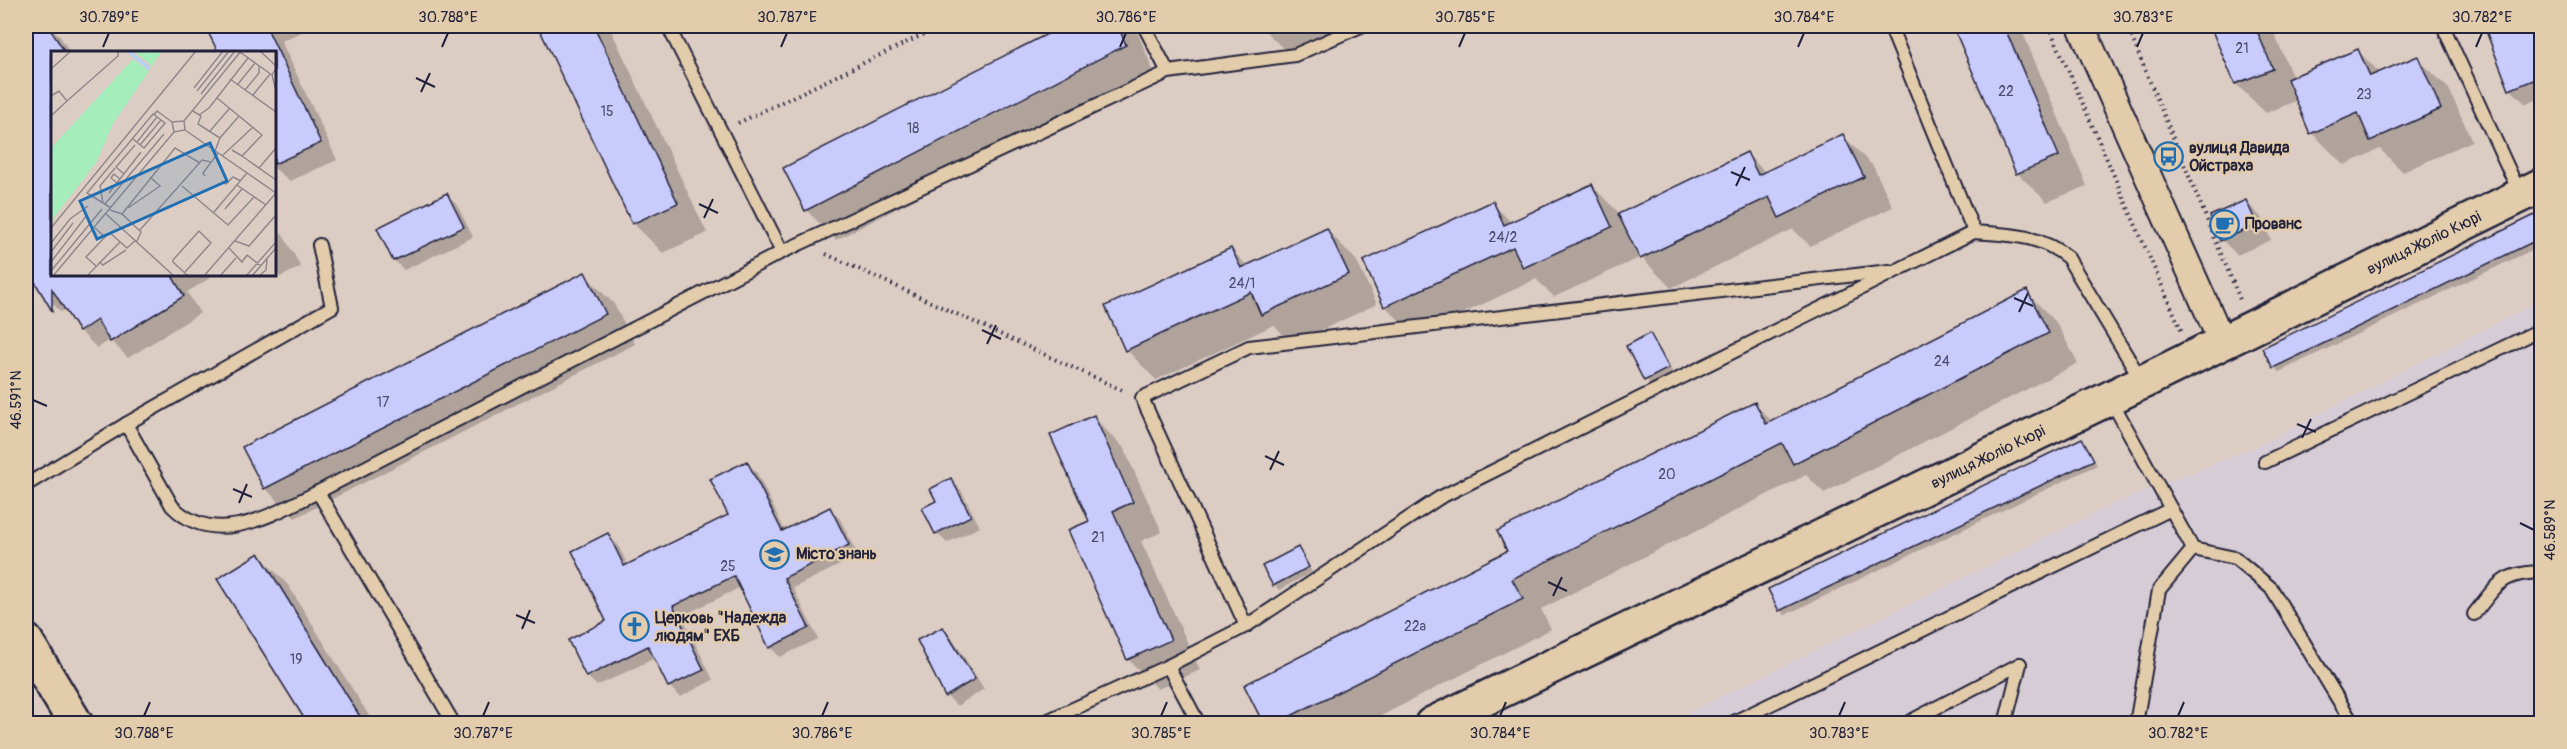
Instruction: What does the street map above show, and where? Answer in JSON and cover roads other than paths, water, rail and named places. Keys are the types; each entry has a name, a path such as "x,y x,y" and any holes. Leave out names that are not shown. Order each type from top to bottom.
{"street":[{"path":"2081,26 2222,342"},
{"name":"вулиця Жоліо Кюрі","path":"1432,723 2110,398 2531,190"},
{"path":"26,641 76,723"}],"lane":[{"path":"668,26 782,252"},
{"path":"1144,26 1168,72"},
{"path":"126,424 172,506 182,516 206,527 242,526 318,492 782,252 1168,72 1295,55 1361,26"},
{"path":"1890,26 1974,231"},
{"path":"2444,26 2531,190"},
{"path":"1040,723 1168,666 1246,626 1439,498 1974,231 2027,237 2056,248 2068,258 2142,382"},
{"path":"26,485 126,424 332,307 319,245"},
{"path":"1246,626 1142,398 1249,347 1899,270"},
{"path":"2265,462 2541,329"},
{"path":"2110,398 2193,549 2235,558 2271,588 2353,723"},
{"path":"318,492 454,723"},
{"path":"1730,723 2171,509"},
{"path":"2136,723 2158,590 2193,549"},
{"path":"2474,614 2497,584 2518,572 2541,572"},
{"path":"1905,723 2020,664 2005,723"},
{"path":"1168,666 1199,723"}],"place":[{"name":"вулиця Давида Ойстраха","path":"2168,157"},
{"name":"Прованс","path":"2224,224"},
{"name":"Місто знань","path":"775,554"},
{"name":"Церковь \"Надежда людям\" ЕХБ","path":"634,627"}]}
